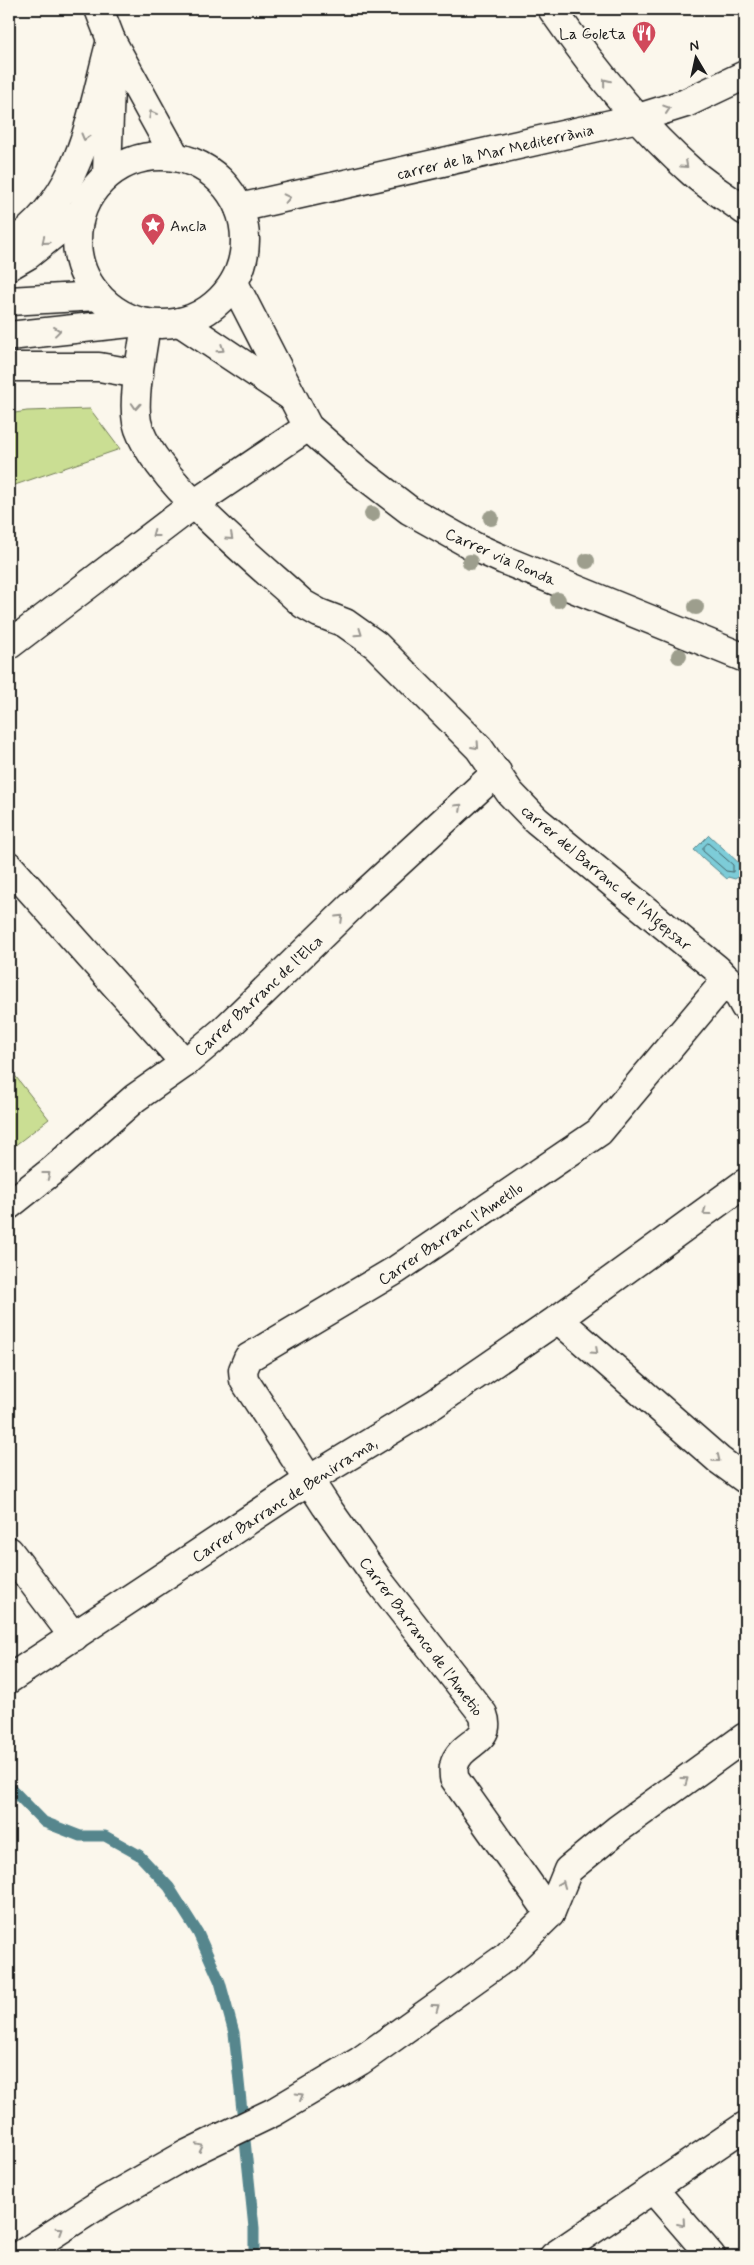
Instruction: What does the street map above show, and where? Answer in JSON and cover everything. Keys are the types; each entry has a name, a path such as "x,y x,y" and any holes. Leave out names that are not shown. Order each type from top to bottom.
{"street":[{"path":"99,9 112,40 175,156"},
{"path":"552,9 590,62 638,118 695,174 745,211"},
{"path":"107,174 112,40"},
{"path":"9,245 25,235 44,216 68,182 81,152 112,40"},
{"name":"carrer de la Mar Mediterrània","path":"239,208 638,118 686,103 745,75"},
{"path":"9,336 143,322 180,322 196,317 211,308 234,283 243,259 245,233 239,208 229,190 214,174 196,163 175,156 153,155 129,161 107,174 90,192 80,213 76,237 78,261 87,283 110,308 124,316 143,322"},
{"path":"9,266 28,255 80,213"},
{"name":"Carrer via Ronda","path":"234,283 308,427 384,492 409,510 460,539 504,560 745,658"},
{"path":"9,301 98,296"},
{"name":"carrer del Barranc de l'Algepsar","path":"143,322 136,413 143,440 153,456 194,504 303,604 319,613 345,623 376,645 479,748 510,793 536,820 727,979 745,1007"},
{"path":"180,322 295,399"},
{"path":"9,367 99,367 139,374"},
{"path":"9,645 194,504 308,427"},
{"name":"Carrer Barranc de l'Elca","path":"9,1205 53,1170 135,1098 185,1063 223,1031 360,898 497,772"},
{"path":"9,866 185,1063"},
{"name":"Carrer Barranc l'Ametllo","path":"309,1480 244,1380 243,1370 248,1358 396,1270 599,1132 727,979"},
{"name":"Carrer Barranc de Benirrama,","path":"9,1679 309,1480 434,1404 558,1319 745,1183"},
{"path":"558,1319 718,1460 745,1479"},
{"name":"Carrer Barranco de l'Ametio","path":"309,1480 382,1585 483,1714 487,1724 485,1733 460,1754 454,1766 454,1778 550,1914"},
{"path":"9,1551 74,1637"},
{"path":"19,2256 106,2200 187,2154 274,2112 368,2055 506,1957 550,1914 568,1870 579,1859 745,1737"},
{"path":"554,2256 745,2126"},
{"path":"653,2189 711,2256"}],"green space":[{"path":"90,409 120,449 9,487 9,414 27,411"},
{"path":"9,1068 49,1119 9,1150"}],"water":[{"path":"709,835 741,865 739,869 741,875 735,879 728,877 727,879 694,850"}],"waterway":[{"path":"9,1786 44,1822 80,1836 105,1836 139,1855 169,1887 198,1933 220,1982 234,2033 254,2228 254,2256"}],"place":[{"name":"La Goleta","path":"644,54"},
{"name":"Ancla","path":"153,246"}]}
